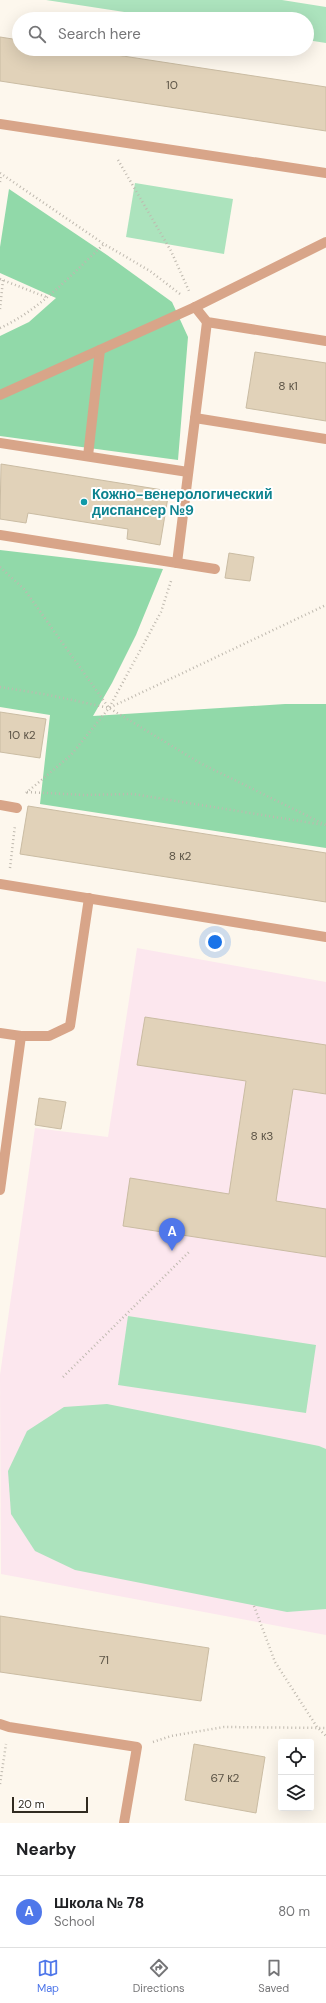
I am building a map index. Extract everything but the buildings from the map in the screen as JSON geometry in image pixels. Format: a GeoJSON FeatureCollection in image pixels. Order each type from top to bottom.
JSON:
{"type":"FeatureCollection","features":[{"type":"Feature","properties":{"kind":"lane"},"geometry":{"type":"LineString","coordinates":[[0,124],[326,173]]}},
{"type":"Feature","properties":{"kind":"lane"},"geometry":{"type":"LineString","coordinates":[[0,395],[196,307],[326,242]]}},
{"type":"Feature","properties":{"kind":"lane"},"geometry":{"type":"LineString","coordinates":[[177,563],[207,322],[196,307]]}},
{"type":"Feature","properties":{"kind":"lane"},"geometry":{"type":"LineString","coordinates":[[207,322],[326,341]]}},
{"type":"Feature","properties":{"kind":"lane"},"geometry":{"type":"LineString","coordinates":[[88,456],[100,350]]}},
{"type":"Feature","properties":{"kind":"lane"},"geometry":{"type":"LineString","coordinates":[[195,418],[326,439]]}},
{"type":"Feature","properties":{"kind":"lane"},"geometry":{"type":"LineString","coordinates":[[0,443],[188,472]]}},
{"type":"Feature","properties":{"kind":"lane"},"geometry":{"type":"LineString","coordinates":[[0,535],[215,569]]}},
{"type":"Feature","properties":{"kind":"lane"},"geometry":{"type":"LineString","coordinates":[[0,805],[17,808]]}},
{"type":"Feature","properties":{"kind":"lane"},"geometry":{"type":"LineString","coordinates":[[4,885],[326,937]]}},
{"type":"Feature","properties":{"kind":"lane"},"geometry":{"type":"LineString","coordinates":[[0,1033],[21,1036],[49,1036],[70,1026],[89,898]]}},
{"type":"Feature","properties":{"kind":"lane"},"geometry":{"type":"LineString","coordinates":[[0,1190],[21,1036]]}},
{"type":"Feature","properties":{"kind":"lane"},"geometry":{"type":"LineString","coordinates":[[4,1726],[137,1747],[124,1823]]}},
{"type":"Feature","properties":{"kind":"path"},"geometry":{"type":"LineString","coordinates":[[107,141],[171,251],[196,307]]}},
{"type":"Feature","properties":{"kind":"path"},"geometry":{"type":"LineString","coordinates":[[0,182],[1,173],[104,244],[150,271],[196,307]]}},
{"type":"Feature","properties":{"kind":"path"},"geometry":{"type":"LineString","coordinates":[[0,328],[17,321],[46,298],[104,244]]}},
{"type":"Feature","properties":{"kind":"path"},"geometry":{"type":"LineString","coordinates":[[0,309],[1,279],[46,298]]}},
{"type":"Feature","properties":{"kind":"path"},"geometry":{"type":"LineString","coordinates":[[4,885],[17,808],[27,792],[71,755],[109,708],[161,612],[177,563]]}},
{"type":"Feature","properties":{"kind":"path"},"geometry":{"type":"LineString","coordinates":[[0,567],[24,590],[109,708]]}},
{"type":"Feature","properties":{"kind":"path"},"geometry":{"type":"LineString","coordinates":[[109,708],[326,605]]}},
{"type":"Feature","properties":{"kind":"path"},"geometry":{"type":"LineString","coordinates":[[0,688],[49,695],[109,708],[200,763],[326,825],[133,794],[84,795],[27,792]]}},
{"type":"Feature","properties":{"kind":"path"},"geometry":{"type":"LineString","coordinates":[[63,1376],[189,1252]]}},
{"type":"Feature","properties":{"kind":"path"},"geometry":{"type":"LineString","coordinates":[[254,1606],[275,1662],[317,1727],[326,1736]]}},
{"type":"Feature","properties":{"kind":"path"},"geometry":{"type":"LineString","coordinates":[[0,1784],[4,1726]]}},
{"type":"Feature","properties":{"kind":"path"},"geometry":{"type":"LineString","coordinates":[[137,1747],[171,1736],[224,1727],[326,1728]]}},
{"type":"Feature","properties":{"kind":"shaded area"},"geometry":{"type":"Polygon","coordinates":[[[137,948],[326,982],[326,1635],[1,1574],[0,1375],[35,1128],[108,1137],[137,948]]]}},
{"type":"Feature","properties":{"kind":"green space"},"geometry":{"type":"Polygon","coordinates":[[[46,0],[282,0],[326,7],[326,43],[314,41],[314,12],[124,12],[46,0]]]}},
{"type":"Feature","properties":{"kind":"green space"},"geometry":{"type":"Polygon","coordinates":[[[135,183],[233,199],[224,254],[126,237],[135,183]]]}},
{"type":"Feature","properties":{"kind":"green space"},"geometry":{"type":"Polygon","coordinates":[[[9,189],[107,255],[172,302],[188,337],[178,460],[0,436],[0,336],[29,322],[56,298],[0,273],[0,247],[9,189]]]}},
{"type":"Feature","properties":{"kind":"green space"},"geometry":{"type":"Polygon","coordinates":[[[0,550],[163,569],[136,635],[112,683],[93,716],[285,704],[326,704],[326,848],[40,804],[50,715],[0,707],[0,550]]]}},
{"type":"Feature","properties":{"kind":"green space"},"geometry":{"type":"Polygon","coordinates":[[[128,1316],[316,1345],[306,1413],[118,1385],[128,1316]]]}},
{"type":"Feature","properties":{"kind":"green space"},"geometry":{"type":"Polygon","coordinates":[[[107,1404],[319,1446],[326,1449],[326,1609],[287,1612],[75,1570],[35,1551],[11,1514],[8,1471],[27,1431],[64,1407],[107,1404]]]}},
{"type":"Feature","properties":{"kind":"place","name":"Кожно-венерологический диспансер №9"},"geometry":{"type":"Point","coordinates":[84,502]}},
{"type":"Feature","properties":{"kind":"place","name":"Школа № 78"},"geometry":{"type":"Point","coordinates":[172,1251]}}]}
